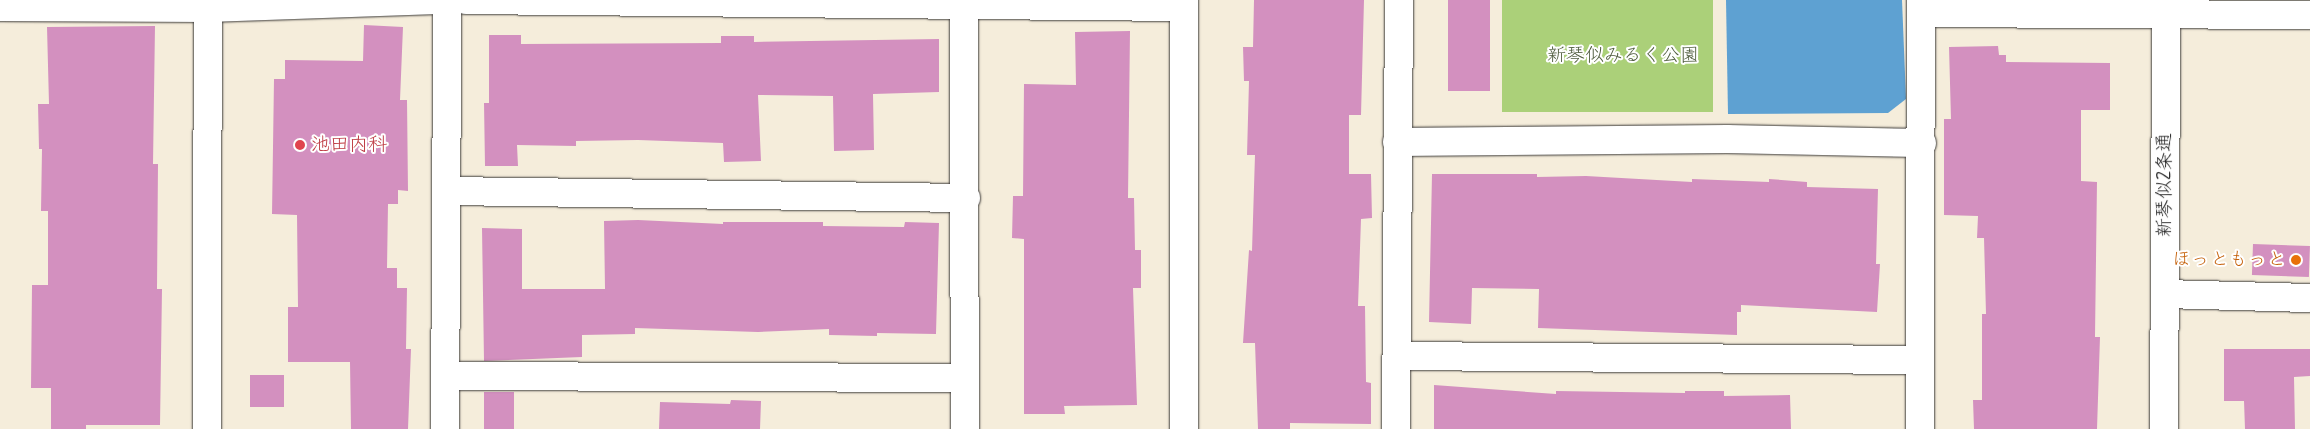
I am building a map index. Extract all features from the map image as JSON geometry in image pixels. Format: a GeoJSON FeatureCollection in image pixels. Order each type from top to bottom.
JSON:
{"type":"FeatureCollection","features":[{"type":"Feature","properties":{"kind":"street"},"geometry":{"type":"LineString","coordinates":[[0,8],[437,0]]}},
{"type":"Feature","properties":{"kind":"street"},"geometry":{"type":"LineString","coordinates":[[445,429],[447,0]]}},
{"type":"Feature","properties":{"kind":"street"},"geometry":{"type":"LineString","coordinates":[[466,0],[738,2],[964,7],[1184,4],[1184,429]]}},
{"type":"Feature","properties":{"kind":"street"},"geometry":{"type":"LineString","coordinates":[[1396,429],[1397,142],[1400,0]]}},
{"type":"Feature","properties":{"kind":"street"},"geometry":{"type":"LineString","coordinates":[[207,429],[208,4]]}},
{"type":"Feature","properties":{"kind":"street"},"geometry":{"type":"LineString","coordinates":[[1920,429],[1921,6],[2166,8],[2310,15]]}},
{"type":"Feature","properties":{"kind":"street"},"geometry":{"type":"LineString","coordinates":[[964,7],[966,198],[965,429]]}},
{"type":"Feature","properties":{"kind":"street","name":"新琴似2条通"},"geometry":{"type":"LineString","coordinates":[[2164,429],[2166,8]]}},
{"type":"Feature","properties":{"kind":"street"},"geometry":{"type":"LineString","coordinates":[[1397,142],[1727,139],[1922,143]]}},
{"type":"Feature","properties":{"kind":"street"},"geometry":{"type":"LineString","coordinates":[[446,191],[966,198]]}},
{"type":"Feature","properties":{"kind":"street"},"geometry":{"type":"LineString","coordinates":[[2165,294],[2310,298]]}},
{"type":"Feature","properties":{"kind":"street"},"geometry":{"type":"LineString","coordinates":[[1397,356],[1920,360]]}},
{"type":"Feature","properties":{"kind":"street"},"geometry":{"type":"LineString","coordinates":[[446,376],[965,378]]}},
{"type":"Feature","properties":{"kind":"green space","name":"新琴似みるく公園"},"geometry":{"type":"Polygon","coordinates":[[[1502,0],[1713,0],[1713,112],[1502,112],[1502,0]]]}},
{"type":"Feature","properties":{"kind":"water"},"geometry":{"type":"Polygon","coordinates":[[[1726,0],[1902,0],[1906,99],[1888,113],[1728,114],[1726,0]]]}},
{"type":"Feature","properties":{"kind":"building"},"geometry":{"type":"Polygon","coordinates":[[[1254,0],[1364,0],[1361,115],[1349,115],[1349,174],[1371,174],[1372,218],[1361,219],[1358,306],[1365,306],[1366,382],[1371,383],[1371,424],[1290,423],[1290,429],[1258,429],[1255,343],[1243,343],[1249,250],[1252,251],[1255,155],[1247,155],[1249,81],[1244,81],[1243,47],[1253,47],[1254,0]]]}},
{"type":"Feature","properties":{"kind":"building"},"geometry":{"type":"Polygon","coordinates":[[[1448,0],[1490,0],[1490,91],[1448,91],[1448,0]]]}},
{"type":"Feature","properties":{"kind":"building"},"geometry":{"type":"Polygon","coordinates":[[[364,25],[403,27],[400,100],[407,100],[408,191],[398,190],[398,204],[388,204],[387,268],[397,268],[397,288],[407,288],[406,349],[411,349],[408,429],[351,429],[350,362],[288,362],[288,307],[298,307],[297,215],[272,214],[274,79],[285,79],[285,60],[363,61],[364,25]]]}},
{"type":"Feature","properties":{"kind":"building"},"geometry":{"type":"Polygon","coordinates":[[[155,26],[153,164],[158,164],[157,289],[162,289],[160,425],[86,425],[86,429],[51,429],[51,388],[31,388],[32,285],[48,285],[48,211],[41,211],[42,149],[39,149],[38,104],[49,104],[47,27],[155,26]]]}},
{"type":"Feature","properties":{"kind":"building"},"geometry":{"type":"Polygon","coordinates":[[[1130,31],[1128,198],[1134,198],[1135,250],[1141,250],[1141,288],[1133,288],[1137,405],[1064,406],[1065,414],[1024,414],[1024,239],[1012,238],[1013,196],[1023,196],[1024,84],[1076,85],[1075,32],[1130,31]]]}},
{"type":"Feature","properties":{"kind":"building"},"geometry":{"type":"Polygon","coordinates":[[[489,35],[521,35],[521,44],[721,43],[721,36],[754,36],[754,42],[939,39],[939,92],[873,94],[874,150],[834,151],[833,96],[758,95],[761,161],[724,162],[723,143],[638,140],[576,141],[576,146],[517,145],[518,166],[485,166],[484,103],[489,103],[489,35]]]}},
{"type":"Feature","properties":{"kind":"building"},"geometry":{"type":"Polygon","coordinates":[[[1998,46],[1999,55],[2006,55],[2006,62],[2110,63],[2110,110],[2081,110],[2081,181],[2097,182],[2095,337],[2100,337],[2097,429],[1974,429],[1973,400],[1982,400],[1982,314],[1986,314],[1984,238],[1977,238],[1978,216],[1944,215],[1944,119],[1951,119],[1949,47],[1998,46]]]}},
{"type":"Feature","properties":{"kind":"building"},"geometry":{"type":"Polygon","coordinates":[[[1432,174],[1537,174],[1537,177],[1586,176],[1692,182],[1692,179],[1769,182],[1769,179],[1807,182],[1807,187],[1878,189],[1876,264],[1880,264],[1877,312],[1741,305],[1741,312],[1737,312],[1737,335],[1538,328],[1539,289],[1472,288],[1471,324],[1429,322],[1432,174]]]}},
{"type":"Feature","properties":{"kind":"building"},"geometry":{"type":"Polygon","coordinates":[[[638,220],[723,224],[723,222],[823,222],[823,226],[904,227],[905,222],[939,223],[936,334],[877,333],[877,336],[829,335],[829,329],[758,332],[635,328],[635,334],[582,335],[582,357],[484,361],[482,228],[522,229],[522,289],[605,289],[604,221],[638,220]]]}},
{"type":"Feature","properties":{"kind":"building"},"geometry":{"type":"Polygon","coordinates":[[[2253,244],[2310,246],[2309,277],[2252,275],[2253,244]]]}},
{"type":"Feature","properties":{"kind":"building"},"geometry":{"type":"Polygon","coordinates":[[[2224,349],[2310,349],[2310,376],[2294,377],[2295,429],[2245,429],[2244,401],[2224,401],[2224,349]]]}},
{"type":"Feature","properties":{"kind":"building"},"geometry":{"type":"Polygon","coordinates":[[[250,375],[284,375],[284,407],[250,407],[250,375]]]}},
{"type":"Feature","properties":{"kind":"building"},"geometry":{"type":"Polygon","coordinates":[[[1434,385],[1556,394],[1556,391],[1685,393],[1685,391],[1724,391],[1724,396],[1790,395],[1791,429],[1434,429],[1434,385]]]}},
{"type":"Feature","properties":{"kind":"building"},"geometry":{"type":"Polygon","coordinates":[[[484,392],[514,392],[514,429],[484,429],[484,392]]]}},
{"type":"Feature","properties":{"kind":"building"},"geometry":{"type":"Polygon","coordinates":[[[731,400],[761,401],[760,429],[659,429],[660,402],[730,404],[731,400]]]}},
{"type":"Feature","properties":{"kind":"place","name":"池田内科"},"geometry":{"type":"Point","coordinates":[300,145]}},
{"type":"Feature","properties":{"kind":"place","name":"ほっともっと"},"geometry":{"type":"Point","coordinates":[2296,260]}}]}
